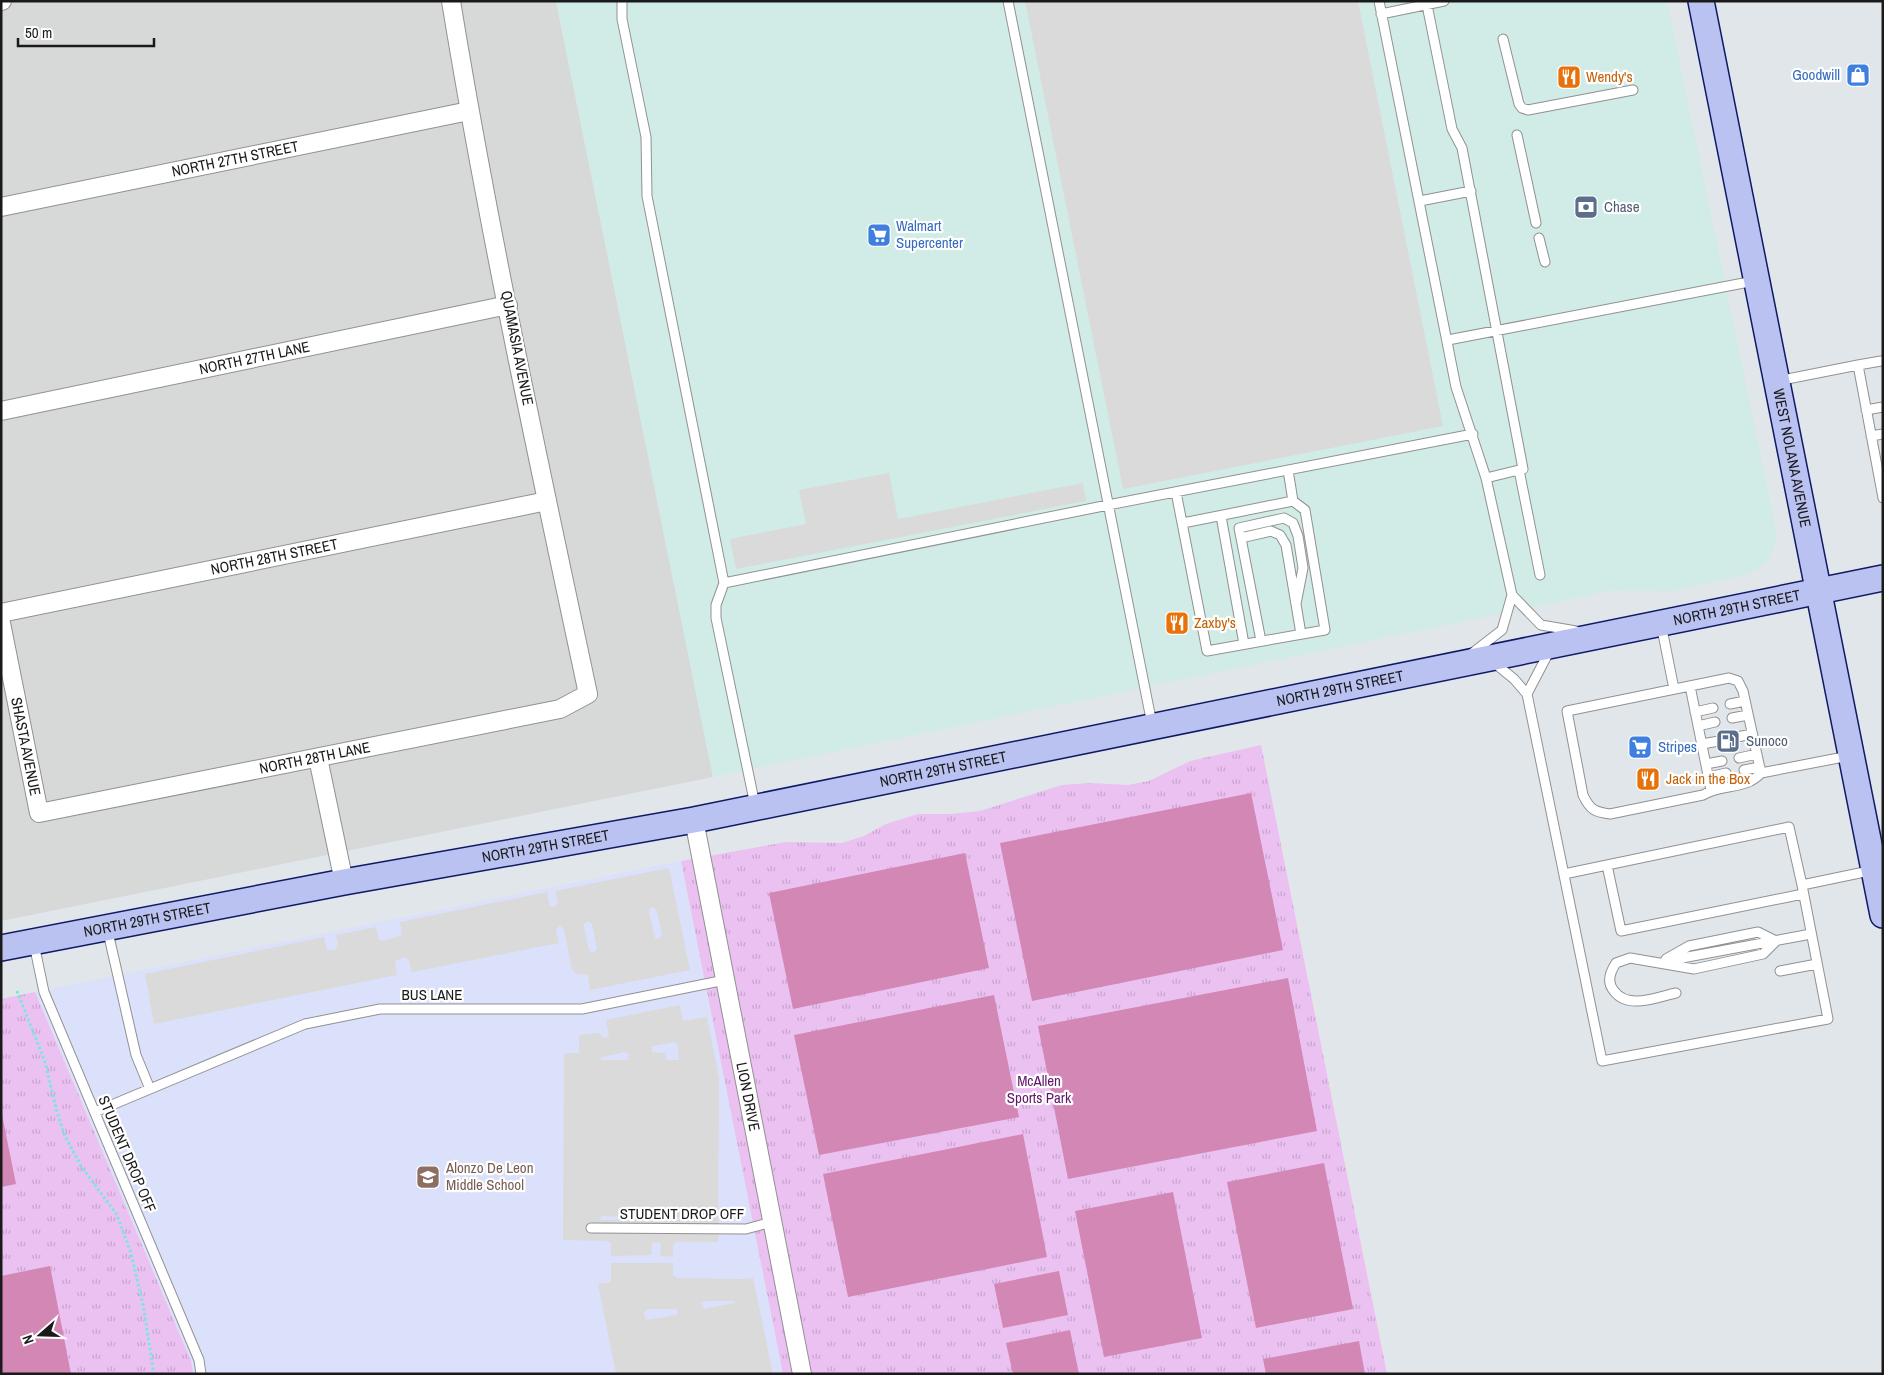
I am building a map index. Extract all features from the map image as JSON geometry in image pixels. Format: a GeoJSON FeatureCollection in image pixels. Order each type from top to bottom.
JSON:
{"type":"FeatureCollection","features":[{"type":"Feature","properties":{"kind":"street","name":"QUAMASIA AVENUE"},"geometry":{"type":"LineString","coordinates":[[451,1],[469,111],[547,501],[588,694]]}},
{"type":"Feature","properties":{"kind":"street","name":"WEST NOLANA AVENUE"},"geometry":{"type":"LineString","coordinates":[[1701,1],[1882,910]]}},
{"type":"Feature","properties":{"kind":"street","name":"NORTH 27TH STREET"},"geometry":{"type":"LineString","coordinates":[[1,207],[469,111]]}},
{"type":"Feature","properties":{"kind":"street","name":"NORTH 27TH LANE"},"geometry":{"type":"LineString","coordinates":[[1,411],[508,305]]}},
{"type":"Feature","properties":{"kind":"street","name":"NORTH 28TH STREET"},"geometry":{"type":"LineString","coordinates":[[1,613],[547,501]]}},
{"type":"Feature","properties":{"kind":"street","name":"NORTH 29TH STREET"},"geometry":{"type":"LineString","coordinates":[[1,948],[344,882],[756,808],[1883,578]]}},
{"type":"Feature","properties":{"kind":"street","name":"SHASTA AVENUE"},"geometry":{"type":"LineString","coordinates":[[1,623],[39,813]]}},
{"type":"Feature","properties":{"kind":"street","name":"NORTH 28TH LANE"},"geometry":{"type":"LineString","coordinates":[[39,813],[560,709],[588,694]]}},
{"type":"Feature","properties":{"kind":"street"},"geometry":{"type":"LineString","coordinates":[[318,758],[344,882]]}},
{"type":"Feature","properties":{"kind":"street","name":"LION DRIVE"},"geometry":{"type":"LineString","coordinates":[[694,820],[802,1374]]}},
{"type":"Feature","properties":{"kind":"lane"},"geometry":{"type":"LineString","coordinates":[[622,1],[622,19],[646,137],[647,196],[724,583],[716,605],[716,618],[756,808]]}},
{"type":"Feature","properties":{"kind":"lane"},"geometry":{"type":"LineString","coordinates":[[1008,1],[1153,727]]}},
{"type":"Feature","properties":{"kind":"lane"},"geometry":{"type":"LineString","coordinates":[[1379,1],[1456,387],[1486,478],[1512,595],[1502,630],[1454,666]]}},
{"type":"Feature","properties":{"kind":"lane"},"geometry":{"type":"LineString","coordinates":[[1381,14],[1444,1]]}},
{"type":"Feature","properties":{"kind":"lane"},"geometry":{"type":"LineString","coordinates":[[1427,4],[1452,129],[1462,148],[1471,191],[1523,469],[1486,478]]}},
{"type":"Feature","properties":{"kind":"lane"},"geometry":{"type":"LineString","coordinates":[[1503,40],[1519,104],[1522,108],[1528,110],[1633,90]]}},
{"type":"Feature","properties":{"kind":"lane"},"geometry":{"type":"LineString","coordinates":[[1517,135],[1536,223]]}},
{"type":"Feature","properties":{"kind":"lane"},"geometry":{"type":"LineString","coordinates":[[1420,201],[1471,191]]}},
{"type":"Feature","properties":{"kind":"lane"},"geometry":{"type":"LineString","coordinates":[[1539,238],[1545,262]]}},
{"type":"Feature","properties":{"kind":"lane"},"geometry":{"type":"LineString","coordinates":[[1448,340],[1757,281]]}},
{"type":"Feature","properties":{"kind":"lane"},"geometry":{"type":"LineString","coordinates":[[1777,381],[1880,361]]}},
{"type":"Feature","properties":{"kind":"lane"},"geometry":{"type":"LineString","coordinates":[[1858,365],[1883,498]]}},
{"type":"Feature","properties":{"kind":"lane"},"geometry":{"type":"LineString","coordinates":[[1866,410],[1883,407]]}},
{"type":"Feature","properties":{"kind":"lane"},"geometry":{"type":"LineString","coordinates":[[724,583],[1108,505],[1473,434]]}},
{"type":"Feature","properties":{"kind":"lane"},"geometry":{"type":"LineString","coordinates":[[1871,436],[1883,434]]}},
{"type":"Feature","properties":{"kind":"lane"},"geometry":{"type":"LineString","coordinates":[[1176,492],[1207,651],[1325,630],[1305,510],[1294,501],[1288,470]]}},
{"type":"Feature","properties":{"kind":"lane"},"geometry":{"type":"LineString","coordinates":[[1519,470],[1540,575]]}},
{"type":"Feature","properties":{"kind":"lane"},"geometry":{"type":"LineString","coordinates":[[1183,523],[1294,501]]}},
{"type":"Feature","properties":{"kind":"lane"},"geometry":{"type":"LineString","coordinates":[[1220,516],[1244,644]]}},
{"type":"Feature","properties":{"kind":"lane"},"geometry":{"type":"LineString","coordinates":[[1261,641],[1239,528],[1284,518],[1293,523],[1298,536],[1303,568],[1296,604]]}},
{"type":"Feature","properties":{"kind":"lane"},"geometry":{"type":"LineString","coordinates":[[1241,538],[1271,531],[1280,535],[1286,545],[1301,634]]}},
{"type":"Feature","properties":{"kind":"lane"},"geometry":{"type":"LineString","coordinates":[[1512,595],[1541,625],[1601,636]]}},
{"type":"Feature","properties":{"kind":"lane"},"geometry":{"type":"LineString","coordinates":[[1660,624],[1674,689]]}},
{"type":"Feature","properties":{"kind":"lane"},"geometry":{"type":"LineString","coordinates":[[1528,694],[1536,674],[1552,646]]}},
{"type":"Feature","properties":{"kind":"lane"},"geometry":{"type":"LineString","coordinates":[[1488,659],[1514,679],[1528,694],[1564,874],[1602,1061],[1828,1019],[1789,827],[1564,874]]}},
{"type":"Feature","properties":{"kind":"lane"},"geometry":{"type":"LineString","coordinates":[[1729,678],[1738,681],[1743,691],[1760,770],[1756,779],[1749,783],[1711,790],[1703,795],[1610,814],[1597,812],[1587,804],[1583,795],[1567,711],[1674,689],[1729,678]]}},
{"type":"Feature","properties":{"kind":"lane"},"geometry":{"type":"LineString","coordinates":[[1690,686],[1711,790]]}},
{"type":"Feature","properties":{"kind":"lane"},"geometry":{"type":"LineString","coordinates":[[1730,704],[1745,701]]}},
{"type":"Feature","properties":{"kind":"lane"},"geometry":{"type":"LineString","coordinates":[[1695,712],[1713,708]]}},
{"type":"Feature","properties":{"kind":"lane"},"geometry":{"type":"LineString","coordinates":[[1732,718],[1748,715]]}},
{"type":"Feature","properties":{"kind":"lane"},"geometry":{"type":"LineString","coordinates":[[1698,726],[1715,722]]}},
{"type":"Feature","properties":{"kind":"lane"},"geometry":{"type":"LineString","coordinates":[[1737,737],[1752,734]]}},
{"type":"Feature","properties":{"kind":"lane"},"geometry":{"type":"LineString","coordinates":[[1702,744],[1719,740]]}},
{"type":"Feature","properties":{"kind":"lane"},"geometry":{"type":"LineString","coordinates":[[1739,758],[1757,754]]}},
{"type":"Feature","properties":{"kind":"lane"},"geometry":{"type":"LineString","coordinates":[[1744,770],[1760,770],[1851,756]]}},
{"type":"Feature","properties":{"kind":"lane"},"geometry":{"type":"LineString","coordinates":[[1706,764],[1722,761]]}},
{"type":"Feature","properties":{"kind":"lane"},"geometry":{"type":"LineString","coordinates":[[1709,777],[1726,773]]}},
{"type":"Feature","properties":{"kind":"lane"},"geometry":{"type":"LineString","coordinates":[[1607,866],[1621,931],[1802,890],[1874,870]]}},
{"type":"Feature","properties":{"kind":"lane"},"geometry":{"type":"LineString","coordinates":[[106,928],[136,1055],[150,1089]]}},
{"type":"Feature","properties":{"kind":"lane"},"geometry":{"type":"LineString","coordinates":[[1676,993],[1632,1002],[1618,997],[1611,988],[1609,975],[1616,963],[1630,958],[1659,962],[1811,934]]}},
{"type":"Feature","properties":{"kind":"lane","name":"STUDENT DROP OFF"},"geometry":{"type":"LineString","coordinates":[[34,942],[44,992],[199,1360],[201,1374]]}},
{"type":"Feature","properties":{"kind":"lane"},"geometry":{"type":"LineString","coordinates":[[1780,971],[1817,964]]}},
{"type":"Feature","properties":{"kind":"lane","name":"BUS LANE"},"geometry":{"type":"LineString","coordinates":[[95,1112],[305,1024],[380,1009],[582,1009],[725,980]]}},
{"type":"Feature","properties":{"kind":"lane","name":"STUDENT DROP OFF"},"geometry":{"type":"LineString","coordinates":[[591,1228],[746,1229],[772,1222]]}},
{"type":"Feature","properties":{"kind":"path"},"geometry":{"type":"LineString","coordinates":[[17,991],[45,1062],[65,1136],[81,1166],[117,1215],[131,1253],[143,1304],[154,1374]]}},
{"type":"Feature","properties":{"kind":"shaded area"},"geometry":{"type":"Polygon","coordinates":[[[1,1],[556,1],[713,777],[1,921],[1,1]]]}},
{"type":"Feature","properties":{"kind":"shaded area"},"geometry":{"type":"Polygon","coordinates":[[[556,1],[1667,1],[1777,535],[1774,548],[1765,563],[1749,574],[1671,591],[1614,590],[713,777],[556,1]]]}},
{"type":"Feature","properties":{"kind":"shaded area"},"geometry":{"type":"Polygon","coordinates":[[[1025,1],[1358,1],[1443,426],[1123,489],[1025,1]]]}},
{"type":"Feature","properties":{"kind":"shaded area"},"geometry":{"type":"Polygon","coordinates":[[[889,473],[898,519],[1083,483],[1086,501],[736,569],[730,539],[806,524],[799,490],[889,473]]]}},
{"type":"Feature","properties":{"kind":"shaded area"},"geometry":{"type":"Polygon","coordinates":[[[1251,793],[1283,950],[1032,1001],[1000,843],[1251,793]]]}},
{"type":"Feature","properties":{"kind":"shaded area"},"geometry":{"type":"Polygon","coordinates":[[[965,853],[989,968],[793,1009],[769,893],[965,853]]]}},
{"type":"Feature","properties":{"kind":"shaded area","name":"Alonzo De Leon Middle School"},"geometry":{"type":"Polygon","coordinates":[[[681,861],[783,1374],[193,1374],[191,1361],[35,992],[681,861]]]}},
{"type":"Feature","properties":{"kind":"shaded area"},"geometry":{"type":"Polygon","coordinates":[[[669,868],[690,970],[590,990],[588,975],[577,974],[572,970],[564,929],[560,926],[556,931],[559,943],[412,972],[409,959],[405,957],[395,961],[397,975],[154,1024],[145,974],[324,937],[327,950],[335,950],[338,945],[336,935],[376,927],[379,940],[383,941],[402,935],[400,922],[547,892],[550,906],[555,907],[558,903],[555,891],[669,868]],[[651,907],[649,912],[655,938],[659,939],[662,935],[657,911],[651,907]],[[587,921],[584,926],[589,950],[593,953],[597,949],[592,924],[587,921]]]}},
{"type":"Feature","properties":{"kind":"shaded area"},"geometry":{"type":"Polygon","coordinates":[[[1288,978],[1317,1131],[1068,1179],[1038,1026],[1288,978]]]}},
{"type":"Feature","properties":{"kind":"shaded area"},"geometry":{"type":"Polygon","coordinates":[[[994,995],[1019,1117],[819,1155],[794,1035],[994,995]]]}},
{"type":"Feature","properties":{"kind":"shaded area"},"geometry":{"type":"Polygon","coordinates":[[[680,1005],[683,1021],[707,1017],[719,1078],[718,1242],[676,1242],[673,1246],[673,1257],[660,1256],[661,1244],[658,1242],[652,1243],[651,1255],[611,1256],[611,1244],[608,1241],[563,1240],[564,1053],[579,1053],[579,1035],[599,1033],[603,1038],[609,1037],[606,1020],[680,1005]],[[675,1042],[652,1047],[652,1052],[666,1053],[666,1060],[679,1060],[677,1044],[675,1042]],[[625,1052],[602,1057],[601,1060],[627,1060],[629,1054],[625,1052]],[[602,1216],[601,1220],[629,1220],[627,1217],[602,1216]],[[653,1217],[651,1219],[654,1221],[678,1221],[680,1219],[679,1217],[653,1217]]]}},
{"type":"Feature","properties":{"kind":"shaded area"},"geometry":{"type":"Polygon","coordinates":[[[1,1110],[16,1184],[1,1187],[1,1110]]]}},
{"type":"Feature","properties":{"kind":"shaded area"},"geometry":{"type":"Polygon","coordinates":[[[1023,1134],[1047,1257],[848,1297],[823,1174],[1023,1134]]]}},
{"type":"Feature","properties":{"kind":"shaded area"},"geometry":{"type":"Polygon","coordinates":[[[1324,1163],[1353,1309],[1256,1328],[1227,1182],[1324,1163]]]}},
{"type":"Feature","properties":{"kind":"shaded area"},"geometry":{"type":"Polygon","coordinates":[[[1173,1192],[1202,1338],[1104,1357],[1075,1211],[1173,1192]]]}},
{"type":"Feature","properties":{"kind":"shaded area"},"geometry":{"type":"Polygon","coordinates":[[[611,1263],[673,1263],[673,1275],[677,1278],[753,1278],[773,1374],[616,1374],[598,1284],[611,1282],[611,1263]],[[707,1301],[701,1303],[704,1309],[735,1303],[733,1301],[707,1301]],[[648,1309],[644,1313],[647,1320],[676,1315],[678,1312],[676,1309],[648,1309]]]}},
{"type":"Feature","properties":{"kind":"shaded area"},"geometry":{"type":"Polygon","coordinates":[[[50,1266],[71,1374],[1,1374],[1,1276],[50,1266]]]}},
{"type":"Feature","properties":{"kind":"shaded area"},"geometry":{"type":"Polygon","coordinates":[[[1059,1271],[1068,1315],[1003,1328],[994,1284],[1059,1271]]]}},
{"type":"Feature","properties":{"kind":"shaded area"},"geometry":{"type":"Polygon","coordinates":[[[1070,1330],[1079,1374],[1013,1374],[1006,1343],[1070,1330]]]}},
{"type":"Feature","properties":{"kind":"shaded area"},"geometry":{"type":"Polygon","coordinates":[[[1359,1341],[1365,1374],[1266,1374],[1263,1359],[1359,1341]]]}},
{"type":"Feature","properties":{"kind":"green space","name":"McAllen Sports Park"},"geometry":{"type":"Polygon","coordinates":[[[1261,745],[1387,1374],[783,1374],[681,861],[786,842],[842,843],[864,836],[886,824],[918,814],[951,814],[980,811],[1062,785],[1092,783],[1128,785],[1149,781],[1190,761],[1261,745]]]}},
{"type":"Feature","properties":{"kind":"green space"},"geometry":{"type":"Polygon","coordinates":[[[35,992],[191,1361],[193,1374],[1,1374],[1,999],[35,992]]]}},
{"type":"Feature","properties":{"kind":"place","name":"Goodwill"},"geometry":{"type":"Point","coordinates":[1858,75]}},
{"type":"Feature","properties":{"kind":"place","name":"Wendy's"},"geometry":{"type":"Point","coordinates":[1569,77]}},
{"type":"Feature","properties":{"kind":"place","name":"Chase"},"geometry":{"type":"Point","coordinates":[1586,207]}},
{"type":"Feature","properties":{"kind":"place","name":"Walmart Supercenter"},"geometry":{"type":"Point","coordinates":[879,235]}},
{"type":"Feature","properties":{"kind":"place","name":"Zaxby's"},"geometry":{"type":"Point","coordinates":[1177,623]}},
{"type":"Feature","properties":{"kind":"place","name":"Sunoco"},"geometry":{"type":"Point","coordinates":[1728,741]}},
{"type":"Feature","properties":{"kind":"place","name":"Stripes"},"geometry":{"type":"Point","coordinates":[1640,747]}},
{"type":"Feature","properties":{"kind":"place","name":"Jack in the Box"},"geometry":{"type":"Point","coordinates":[1648,779]}},
{"type":"Feature","properties":{"kind":"place","name":"Alonzo De Leon Middle School"},"geometry":{"type":"Point","coordinates":[428,1177]}}]}
